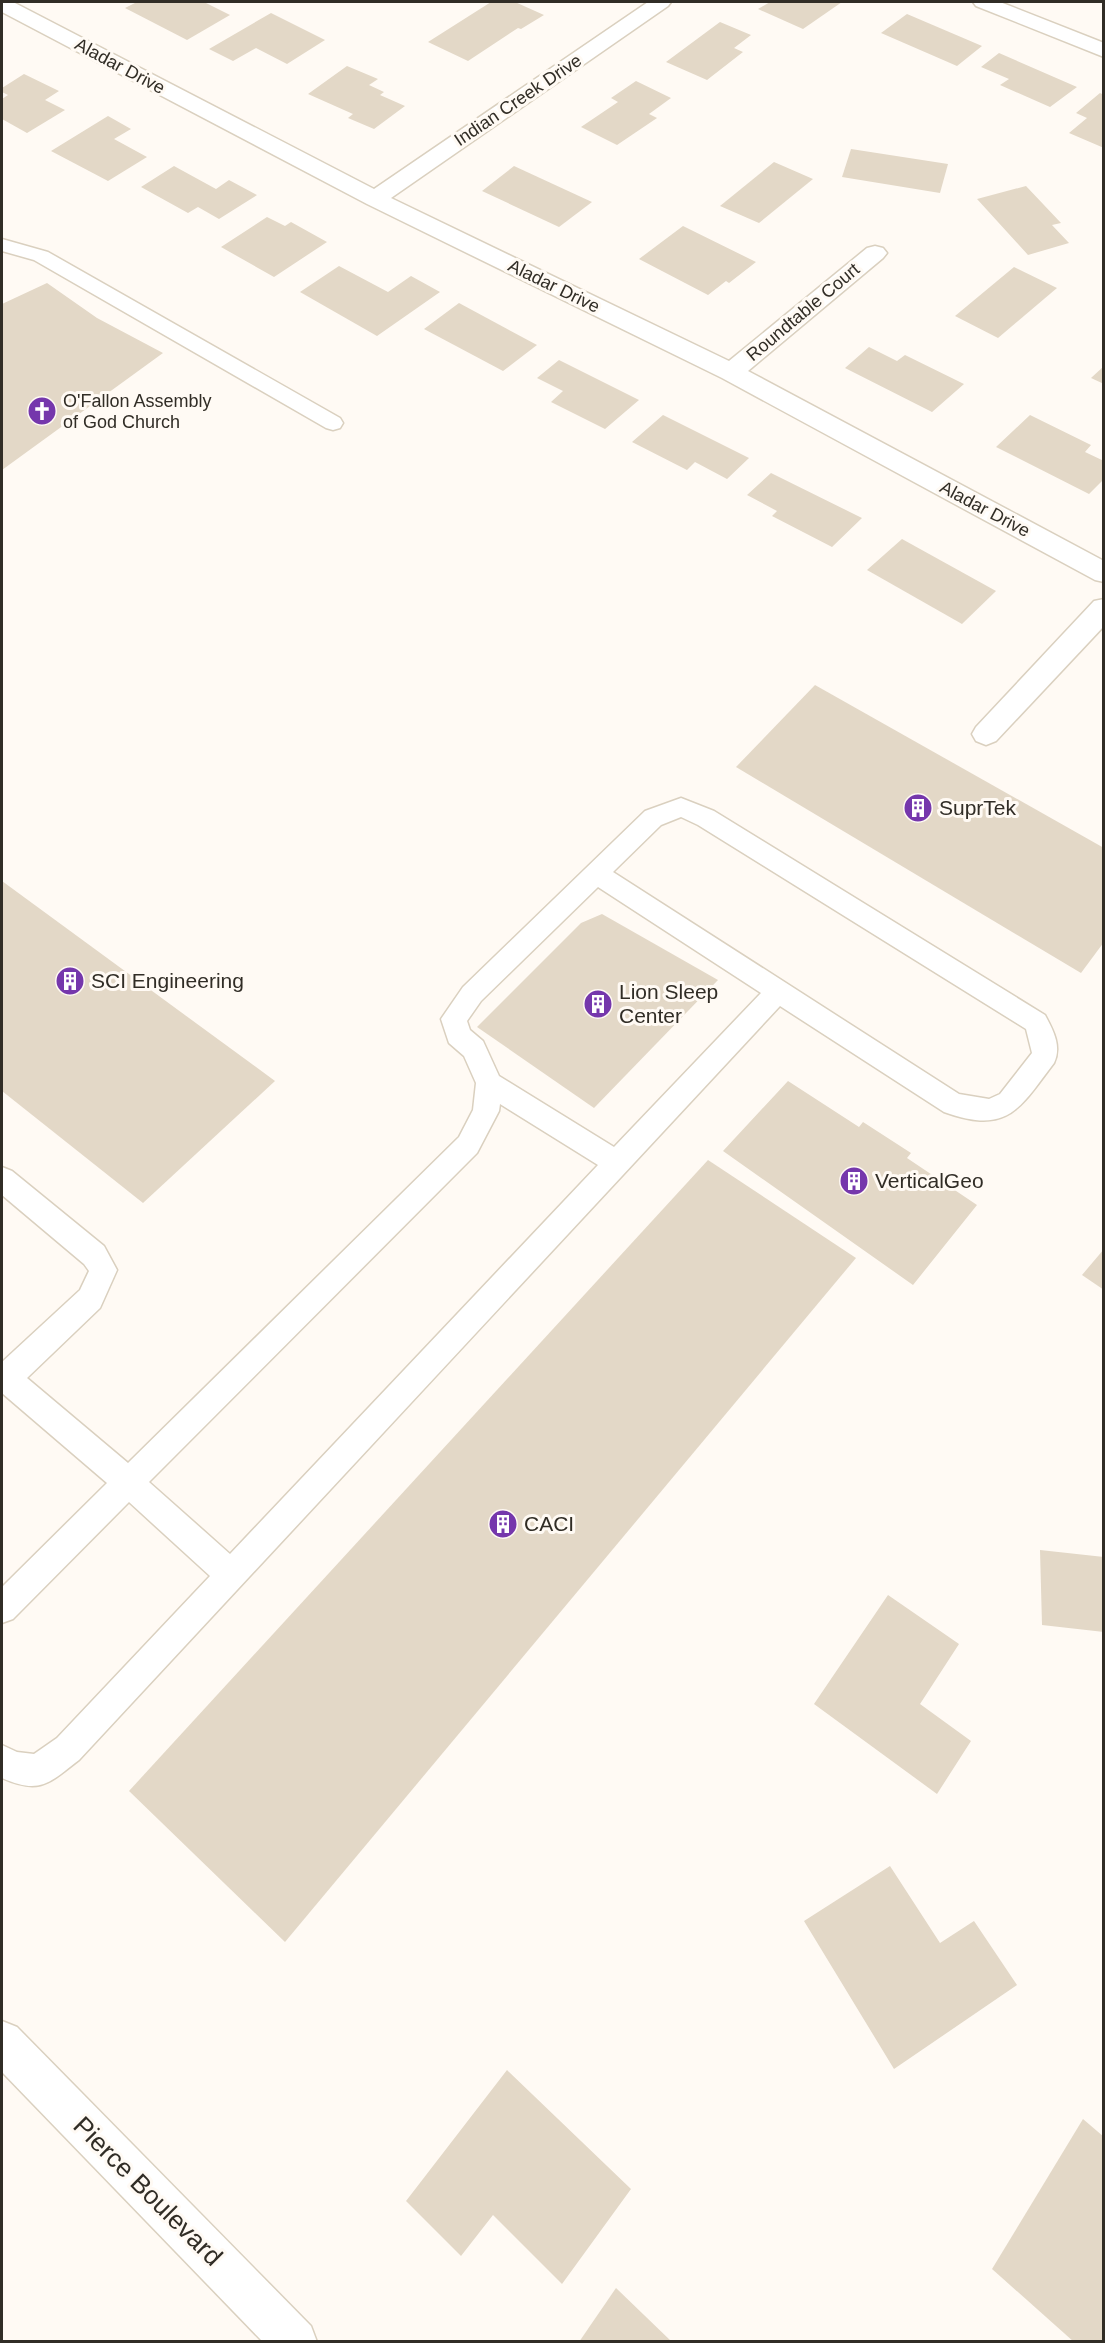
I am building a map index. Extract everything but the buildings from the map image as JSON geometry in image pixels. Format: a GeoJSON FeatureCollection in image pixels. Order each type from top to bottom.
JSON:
{"type":"FeatureCollection","features":[{"type":"Feature","properties":{"kind":"street"},"geometry":{"type":"LineString","coordinates":[[625,2],[655,6]]}},
{"type":"Feature","properties":{"kind":"street"},"geometry":{"type":"LineString","coordinates":[[983,2],[1104,51]]}},
{"type":"Feature","properties":{"kind":"street","name":"Aladar Drive"},"geometry":{"type":"LineString","coordinates":[[2,4],[375,199],[731,372],[1104,573]]}},
{"type":"Feature","properties":{"kind":"street","name":"Indian Creek Drive"},"geometry":{"type":"LineString","coordinates":[[375,199],[655,6]]}},
{"type":"Feature","properties":{"kind":"street","name":"Roundtable Court"},"geometry":{"type":"LineString","coordinates":[[731,372],[875,253]]}},
{"type":"Feature","properties":{"kind":"street"},"geometry":{"type":"LineString","coordinates":[[986,734],[1104,608]]}},
{"type":"Feature","properties":{"kind":"street","name":"Pierce Boulevard"},"geometry":{"type":"LineString","coordinates":[[2,2042],[295,2342]]}},
{"type":"Feature","properties":{"kind":"lane"},"geometry":{"type":"LineString","coordinates":[[2,245],[41,256],[333,423]]}},
{"type":"Feature","properties":{"kind":"lane"},"geometry":{"type":"LineString","coordinates":[[2,1608],[468,1145],[486,1111],[489,1083],[474,1049],[458,1035],[454,1019],[472,994],[596,873],[653,818],[681,807],[706,818],[1036,1022],[1043,1037],[1045,1054],[1009,1102],[990,1110],[953,1104],[596,873]]}},
{"type":"Feature","properties":{"kind":"lane"},"geometry":{"type":"LineString","coordinates":[[2,1761],[13,1767],[38,1771],[68,1749],[778,991]]}},
{"type":"Feature","properties":{"kind":"lane"},"geometry":{"type":"LineString","coordinates":[[489,1083],[617,1163]]}},
{"type":"Feature","properties":{"kind":"lane"},"geometry":{"type":"LineString","coordinates":[[2,1179],[94,1255],[103,1270],[90,1299],[4,1377],[129,1482],[231,1575]]}},
{"type":"Feature","properties":{"kind":"place","name":"O'Fallon Assembly of God Church"},"geometry":{"type":"Point","coordinates":[42,411]}},
{"type":"Feature","properties":{"kind":"place","name":"SuprTek"},"geometry":{"type":"Point","coordinates":[918,808]}},
{"type":"Feature","properties":{"kind":"place","name":"SCI Engineering"},"geometry":{"type":"Point","coordinates":[70,981]}},
{"type":"Feature","properties":{"kind":"place","name":"Lion Sleep Center"},"geometry":{"type":"Point","coordinates":[598,1004]}},
{"type":"Feature","properties":{"kind":"place","name":"VerticalGeo"},"geometry":{"type":"Point","coordinates":[854,1181]}},
{"type":"Feature","properties":{"kind":"place","name":"CACI"},"geometry":{"type":"Point","coordinates":[503,1524]}}]}
